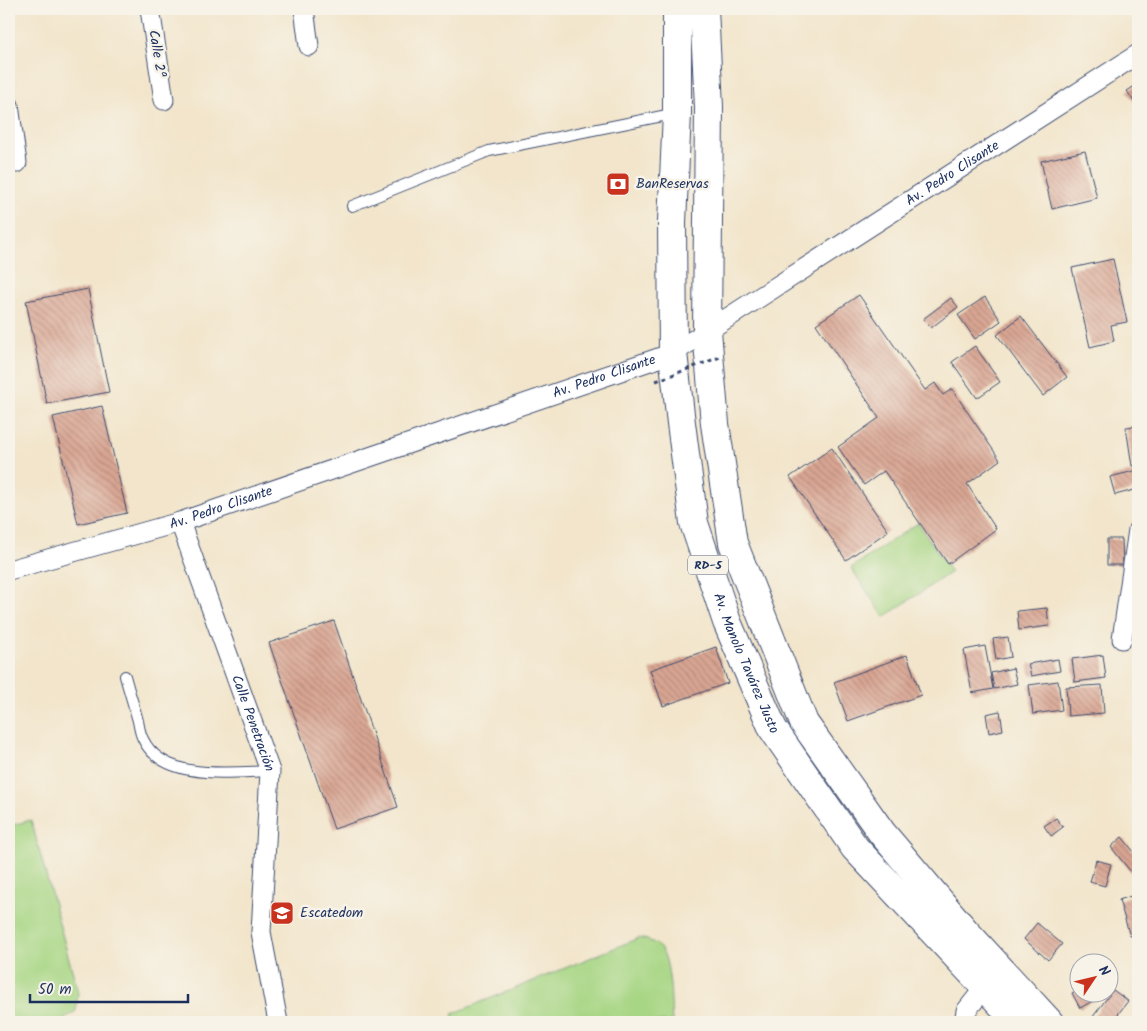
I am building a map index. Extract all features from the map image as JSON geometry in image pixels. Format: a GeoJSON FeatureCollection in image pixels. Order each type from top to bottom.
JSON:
{"type":"FeatureCollection","features":[{"type":"Feature","properties":{"kind":"main road","name":"Av. Manolo Tavárez Justo"},"geometry":{"type":"LineString","coordinates":[[677,9],[672,222],[673,353],[694,523],[727,622],[773,729],[855,848],[1018,1022]]}},
{"type":"Feature","properties":{"kind":"main road","name":"Av. Manolo Tavárez Justo"},"geometry":{"type":"LineString","coordinates":[[704,9],[709,107],[707,332],[715,424],[733,543],[804,723],[882,833],[965,930],[1049,1022]]}},
{"type":"Feature","properties":{"kind":"street","name":"Calle 2ª"},"geometry":{"type":"LineString","coordinates":[[150,9],[164,100]]}},
{"type":"Feature","properties":{"kind":"street"},"geometry":{"type":"LineString","coordinates":[[304,9],[309,46]]}},
{"type":"Feature","properties":{"kind":"street","name":"Av. Pedro Clisante"},"geometry":{"type":"LineString","coordinates":[[9,570],[180,522],[673,353],[1138,54]]}},
{"type":"Feature","properties":{"kind":"street"},"geometry":{"type":"LineString","coordinates":[[9,105],[17,163]]}},
{"type":"Feature","properties":{"kind":"street","name":"Calle Penetración"},"geometry":{"type":"LineString","coordinates":[[180,522],[270,771],[262,932],[278,1022]]}},
{"type":"Feature","properties":{"kind":"street"},"geometry":{"type":"LineString","coordinates":[[1122,638],[1138,530]]}},
{"type":"Feature","properties":{"kind":"street"},"geometry":{"type":"LineString","coordinates":[[964,1022],[966,1011],[985,987]]}},
{"type":"Feature","properties":{"kind":"lane"},"geometry":{"type":"LineString","coordinates":[[352,206],[489,151],[676,113]]}},
{"type":"Feature","properties":{"kind":"lane"},"geometry":{"type":"LineString","coordinates":[[125,676],[143,740],[153,752],[167,762],[180,769],[198,772],[270,771]]}},
{"type":"Feature","properties":{"kind":"path"},"geometry":{"type":"LineString","coordinates":[[656,381],[720,357]]}},
{"type":"Feature","properties":{"kind":"green space"},"geometry":{"type":"Polygon","coordinates":[[[918,523],[951,572],[884,617],[851,568],[918,523]]]}},
{"type":"Feature","properties":{"kind":"green space"},"geometry":{"type":"Polygon","coordinates":[[[31,820],[78,992],[76,1011],[60,1022],[9,1022],[9,826],[31,820]]]}},
{"type":"Feature","properties":{"kind":"green space"},"geometry":{"type":"Polygon","coordinates":[[[639,938],[655,944],[664,954],[670,983],[672,1022],[456,1022],[452,1014],[639,938]]]}},
{"type":"Feature","properties":{"kind":"building"},"geometry":{"type":"Polygon","coordinates":[[[1138,84],[1138,108],[1127,91],[1138,84]]]}},
{"type":"Feature","properties":{"kind":"building"},"geometry":{"type":"Polygon","coordinates":[[[1085,151],[1097,198],[1052,209],[1041,161],[1085,151]]]}},
{"type":"Feature","properties":{"kind":"building"},"geometry":{"type":"Polygon","coordinates":[[[1113,259],[1127,322],[1111,325],[1114,341],[1090,347],[1072,268],[1113,259]]]}},
{"type":"Feature","properties":{"kind":"building"},"geometry":{"type":"Polygon","coordinates":[[[88,289],[109,392],[47,404],[26,301],[88,289]]]}},
{"type":"Feature","properties":{"kind":"building"},"geometry":{"type":"Polygon","coordinates":[[[859,295],[925,390],[935,383],[943,395],[952,389],[1000,460],[967,484],[996,529],[948,564],[884,471],[864,485],[838,447],[879,418],[816,324],[859,295]]]}},
{"type":"Feature","properties":{"kind":"building"},"geometry":{"type":"Polygon","coordinates":[[[985,297],[1001,321],[975,339],[958,315],[985,297]]]}},
{"type":"Feature","properties":{"kind":"building"},"geometry":{"type":"Polygon","coordinates":[[[951,298],[958,307],[931,328],[923,319],[951,298]]]}},
{"type":"Feature","properties":{"kind":"building"},"geometry":{"type":"Polygon","coordinates":[[[1021,316],[1067,377],[1043,396],[997,335],[1021,316]]]}},
{"type":"Feature","properties":{"kind":"building"},"geometry":{"type":"Polygon","coordinates":[[[975,346],[1000,382],[977,398],[952,362],[975,346]]]}},
{"type":"Feature","properties":{"kind":"building"},"geometry":{"type":"Polygon","coordinates":[[[102,406],[127,513],[78,524],[53,417],[102,406]]]}},
{"type":"Feature","properties":{"kind":"building"},"geometry":{"type":"Polygon","coordinates":[[[1138,426],[1138,464],[1132,466],[1126,427],[1138,426]]]}},
{"type":"Feature","properties":{"kind":"building"},"geometry":{"type":"Polygon","coordinates":[[[832,448],[888,531],[846,560],[790,477],[832,448]]]}},
{"type":"Feature","properties":{"kind":"building"},"geometry":{"type":"Polygon","coordinates":[[[1138,470],[1138,489],[1115,495],[1110,477],[1138,470]]]}},
{"type":"Feature","properties":{"kind":"building"},"geometry":{"type":"Polygon","coordinates":[[[1107,539],[1122,539],[1123,565],[1107,565],[1107,539]]]}},
{"type":"Feature","properties":{"kind":"building"},"geometry":{"type":"Polygon","coordinates":[[[1047,608],[1049,626],[1019,630],[1017,611],[1047,608]]]}},
{"type":"Feature","properties":{"kind":"building"},"geometry":{"type":"Polygon","coordinates":[[[334,621],[398,807],[334,829],[269,643],[334,621]]]}},
{"type":"Feature","properties":{"kind":"building"},"geometry":{"type":"Polygon","coordinates":[[[1008,637],[1011,657],[996,660],[993,639],[1008,637]]]}},
{"type":"Feature","properties":{"kind":"building"},"geometry":{"type":"Polygon","coordinates":[[[985,646],[993,689],[972,693],[964,650],[985,646]]]}},
{"type":"Feature","properties":{"kind":"building"},"geometry":{"type":"Polygon","coordinates":[[[716,647],[728,683],[663,706],[650,670],[716,647]]]}},
{"type":"Feature","properties":{"kind":"building"},"geometry":{"type":"Polygon","coordinates":[[[907,655],[921,695],[848,721],[834,682],[907,655]]]}},
{"type":"Feature","properties":{"kind":"building"},"geometry":{"type":"Polygon","coordinates":[[[1103,655],[1106,678],[1075,682],[1072,659],[1103,655]]]}},
{"type":"Feature","properties":{"kind":"building"},"geometry":{"type":"Polygon","coordinates":[[[1058,659],[1060,671],[1031,676],[1028,664],[1058,659]]]}},
{"type":"Feature","properties":{"kind":"building"},"geometry":{"type":"Polygon","coordinates":[[[1013,668],[1017,684],[994,689],[991,673],[1013,668]]]}},
{"type":"Feature","properties":{"kind":"building"},"geometry":{"type":"Polygon","coordinates":[[[1058,681],[1062,710],[1033,714],[1029,685],[1058,681]]]}},
{"type":"Feature","properties":{"kind":"building"},"geometry":{"type":"Polygon","coordinates":[[[1102,685],[1104,713],[1068,716],[1066,687],[1102,685]]]}},
{"type":"Feature","properties":{"kind":"building"},"geometry":{"type":"Polygon","coordinates":[[[1000,711],[1003,730],[989,733],[986,714],[1000,711]]]}},
{"type":"Feature","properties":{"kind":"building"},"geometry":{"type":"Polygon","coordinates":[[[1056,818],[1063,827],[1051,836],[1044,826],[1056,818]]]}},
{"type":"Feature","properties":{"kind":"building"},"geometry":{"type":"Polygon","coordinates":[[[1122,837],[1138,857],[1138,867],[1131,872],[1111,847],[1122,837]]]}},
{"type":"Feature","properties":{"kind":"building"},"geometry":{"type":"Polygon","coordinates":[[[1096,860],[1111,864],[1105,886],[1090,882],[1096,860]]]}},
{"type":"Feature","properties":{"kind":"building"},"geometry":{"type":"Polygon","coordinates":[[[1137,894],[1138,934],[1130,936],[1119,900],[1137,894]]]}},
{"type":"Feature","properties":{"kind":"building"},"geometry":{"type":"Polygon","coordinates":[[[1037,923],[1062,944],[1048,960],[1024,939],[1037,923]]]}},
{"type":"Feature","properties":{"kind":"building"},"geometry":{"type":"Polygon","coordinates":[[[1120,995],[1128,1001],[1112,1022],[1097,1022],[1092,1018],[1102,1004],[1120,1004],[1120,995]]]}},
{"type":"Feature","properties":{"kind":"building"},"geometry":{"type":"Polygon","coordinates":[[[1078,1004],[1087,1004],[1080,1008],[1078,1004]]]}},
{"type":"Feature","properties":{"kind":"place","name":"BanReservas"},"geometry":{"type":"Point","coordinates":[618,184]}},
{"type":"Feature","properties":{"kind":"place","name":"Escatedom"},"geometry":{"type":"Point","coordinates":[282,913]}}]}
